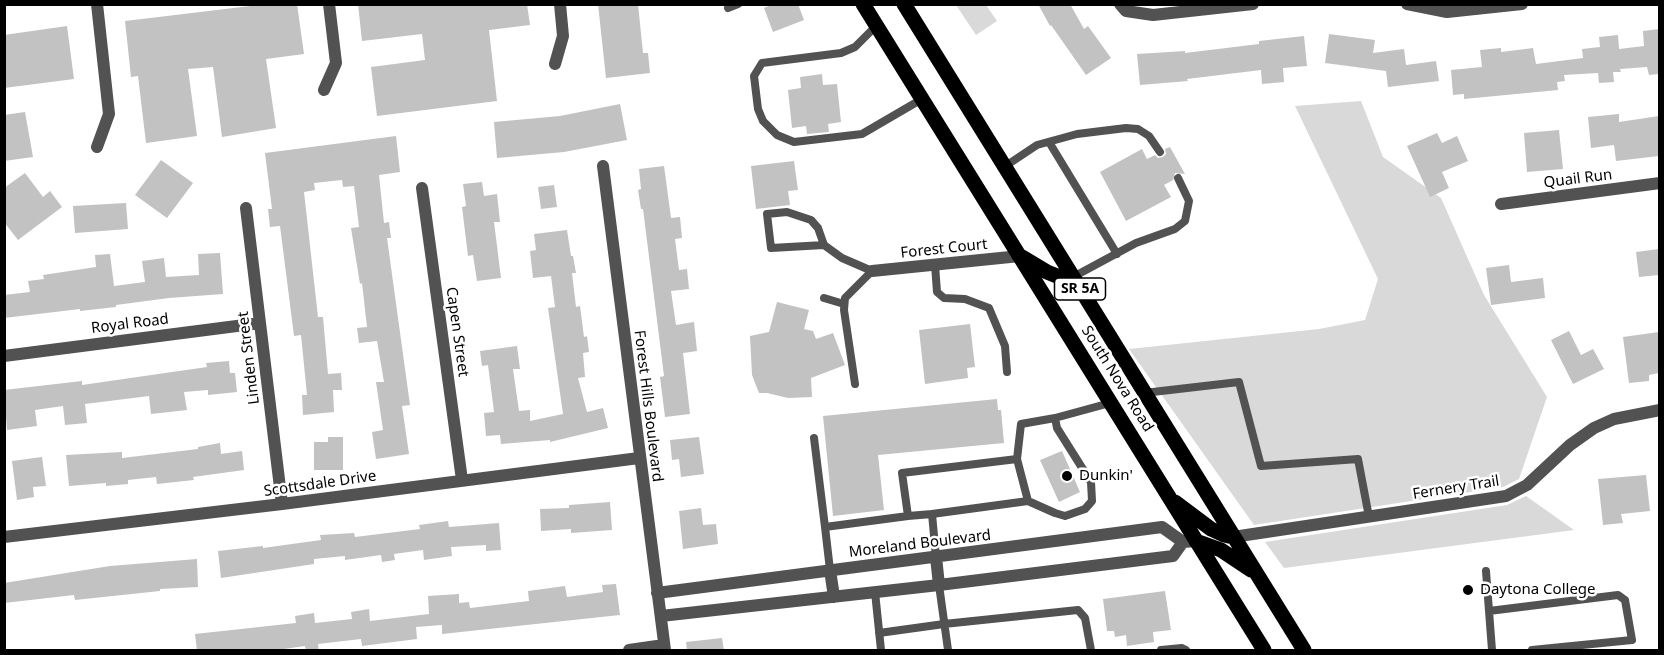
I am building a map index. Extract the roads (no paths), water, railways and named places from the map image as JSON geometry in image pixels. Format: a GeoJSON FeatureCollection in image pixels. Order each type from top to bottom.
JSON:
{"type":"FeatureCollection","features":[{"type":"Feature","properties":{"kind":"main road","name":"South Nova Road"},"geometry":{"type":"LineString","coordinates":[[863,4],[1168,496],[1189,541],[1264,651]]}},
{"type":"Feature","properties":{"kind":"main road","name":"South Nova Road"},"geometry":{"type":"LineString","coordinates":[[904,4],[1304,651]]}},
{"type":"Feature","properties":{"kind":"main road"},"geometry":{"type":"LineString","coordinates":[[1020,256],[1047,272],[1073,278]]}},
{"type":"Feature","properties":{"kind":"main road"},"geometry":{"type":"LineString","coordinates":[[1168,496],[1211,529],[1233,537]]}},
{"type":"Feature","properties":{"kind":"main road"},"geometry":{"type":"LineString","coordinates":[[1189,541],[1221,550],[1256,573]]}},
{"type":"Feature","properties":{"kind":"street"},"geometry":{"type":"LineString","coordinates":[[97,4],[109,114],[97,147]]}},
{"type":"Feature","properties":{"kind":"street"},"geometry":{"type":"LineString","coordinates":[[324,90],[336,63],[329,4]]}},
{"type":"Feature","properties":{"kind":"street"},"geometry":{"type":"LineString","coordinates":[[555,64],[563,36],[560,4]]}},
{"type":"Feature","properties":{"kind":"street"},"geometry":{"type":"LineString","coordinates":[[1120,4],[1126,11],[1154,15],[1253,4]]}},
{"type":"Feature","properties":{"kind":"street"},"geometry":{"type":"LineString","coordinates":[[1407,4],[1447,12],[1522,4]]}},
{"type":"Feature","properties":{"kind":"street","name":"Forest Hills Boulevard"},"geometry":{"type":"LineString","coordinates":[[603,166],[664,648]]}},
{"type":"Feature","properties":{"kind":"street","name":"Quail Run"},"geometry":{"type":"LineString","coordinates":[[1501,204],[1659,183]]}},
{"type":"Feature","properties":{"kind":"street","name":"Capen Street"},"geometry":{"type":"LineString","coordinates":[[422,188],[462,480]]}},
{"type":"Feature","properties":{"kind":"street","name":"Linden Street"},"geometry":{"type":"LineString","coordinates":[[246,208],[282,504]]}},
{"type":"Feature","properties":{"kind":"street","name":"Forest Court"},"geometry":{"type":"LineString","coordinates":[[872,271],[1020,256]]}},
{"type":"Feature","properties":{"kind":"street","name":"Royal Road"},"geometry":{"type":"LineString","coordinates":[[4,356],[260,323]]}},
{"type":"Feature","properties":{"kind":"street","name":"Fernery Trail"},"geometry":{"type":"LineString","coordinates":[[1233,537],[1506,496],[1527,485],[1570,445],[1594,428],[1614,419],[1659,410]]}},
{"type":"Feature","properties":{"kind":"street","name":"Scottsdale Drive"},"geometry":{"type":"LineString","coordinates":[[4,537],[639,458]]}},
{"type":"Feature","properties":{"kind":"street","name":"Moreland Boulevard"},"geometry":{"type":"LineString","coordinates":[[657,593],[1162,527],[1189,541]]}},
{"type":"Feature","properties":{"kind":"street"},"geometry":{"type":"LineString","coordinates":[[661,616],[1173,556],[1189,541]]}},
{"type":"Feature","properties":{"kind":"street"},"geometry":{"type":"LineString","coordinates":[[936,557],[939,585]]}},
{"type":"Feature","properties":{"kind":"street"},"geometry":{"type":"LineString","coordinates":[[830,570],[834,597]]}},
{"type":"Feature","properties":{"kind":"street"},"geometry":{"type":"LineString","coordinates":[[629,651],[664,648]]}},
{"type":"Feature","properties":{"kind":"lane"},"geometry":{"type":"LineString","coordinates":[[728,8],[738,4]]}},
{"type":"Feature","properties":{"kind":"lane"},"geometry":{"type":"LineString","coordinates":[[876,26],[855,47],[841,53],[762,63],[754,76],[758,109],[763,121],[777,135],[794,142],[862,134],[922,99]]}},
{"type":"Feature","properties":{"kind":"lane"},"geometry":{"type":"LineString","coordinates":[[1004,167],[1037,145],[1077,134],[1126,128],[1138,129],[1149,136],[1160,152]]}},
{"type":"Feature","properties":{"kind":"lane"},"geometry":{"type":"LineString","coordinates":[[1049,142],[1117,254]]}},
{"type":"Feature","properties":{"kind":"lane"},"geometry":{"type":"LineString","coordinates":[[1073,278],[1136,243],[1175,229],[1185,220],[1188,201],[1178,178]]}},
{"type":"Feature","properties":{"kind":"lane"},"geometry":{"type":"LineString","coordinates":[[824,245],[771,248],[767,214],[787,212],[811,220],[818,228],[824,245],[842,258],[872,271],[845,298],[844,303],[855,384]]}},
{"type":"Feature","properties":{"kind":"lane"},"geometry":{"type":"LineString","coordinates":[[935,265],[937,292],[944,298],[964,299],[989,308],[1005,346],[1007,372]]}},
{"type":"Feature","properties":{"kind":"lane"},"geometry":{"type":"LineString","coordinates":[[825,298],[844,303]]}},
{"type":"Feature","properties":{"kind":"lane"},"geometry":{"type":"LineString","coordinates":[[1144,393],[1239,382],[1261,466],[1358,459],[1369,517]]}},
{"type":"Feature","properties":{"kind":"lane"},"geometry":{"type":"LineString","coordinates":[[1028,501],[1017,459],[1020,424],[1055,418],[1110,403]]}},
{"type":"Feature","properties":{"kind":"lane"},"geometry":{"type":"LineString","coordinates":[[825,527],[1028,501],[1065,516],[1085,508],[1092,501],[1091,482],[1057,428],[1055,418]]}},
{"type":"Feature","properties":{"kind":"lane"},"geometry":{"type":"LineString","coordinates":[[814,438],[830,570]]}},
{"type":"Feature","properties":{"kind":"lane"},"geometry":{"type":"LineString","coordinates":[[908,516],[902,473],[1017,459]]}},
{"type":"Feature","properties":{"kind":"lane"},"geometry":{"type":"LineString","coordinates":[[932,514],[936,557]]}},
{"type":"Feature","properties":{"kind":"lane"},"geometry":{"type":"LineString","coordinates":[[1486,571],[1492,651]]}},
{"type":"Feature","properties":{"kind":"lane"},"geometry":{"type":"LineString","coordinates":[[939,585],[948,651]]}},
{"type":"Feature","properties":{"kind":"lane"},"geometry":{"type":"LineString","coordinates":[[875,592],[881,651]]}},
{"type":"Feature","properties":{"kind":"lane"},"geometry":{"type":"LineString","coordinates":[[1490,611],[1618,596],[1625,600],[1633,651]]}},
{"type":"Feature","properties":{"kind":"lane"},"geometry":{"type":"LineString","coordinates":[[879,633],[1078,610],[1085,618],[1091,651]]}},
{"type":"Feature","properties":{"kind":"lane"},"geometry":{"type":"LineString","coordinates":[[1532,651],[1586,648],[1632,640]]}},
{"type":"Feature","properties":{"kind":"lane"},"geometry":{"type":"LineString","coordinates":[[1161,651],[1182,648],[1186,651]]}},
{"type":"Feature","properties":{"kind":"place","name":"Dunkin'"},"geometry":{"type":"Point","coordinates":[1067,476]}},
{"type":"Feature","properties":{"kind":"place","name":"Daytona College"},"geometry":{"type":"Point","coordinates":[1468,590]}}]}
